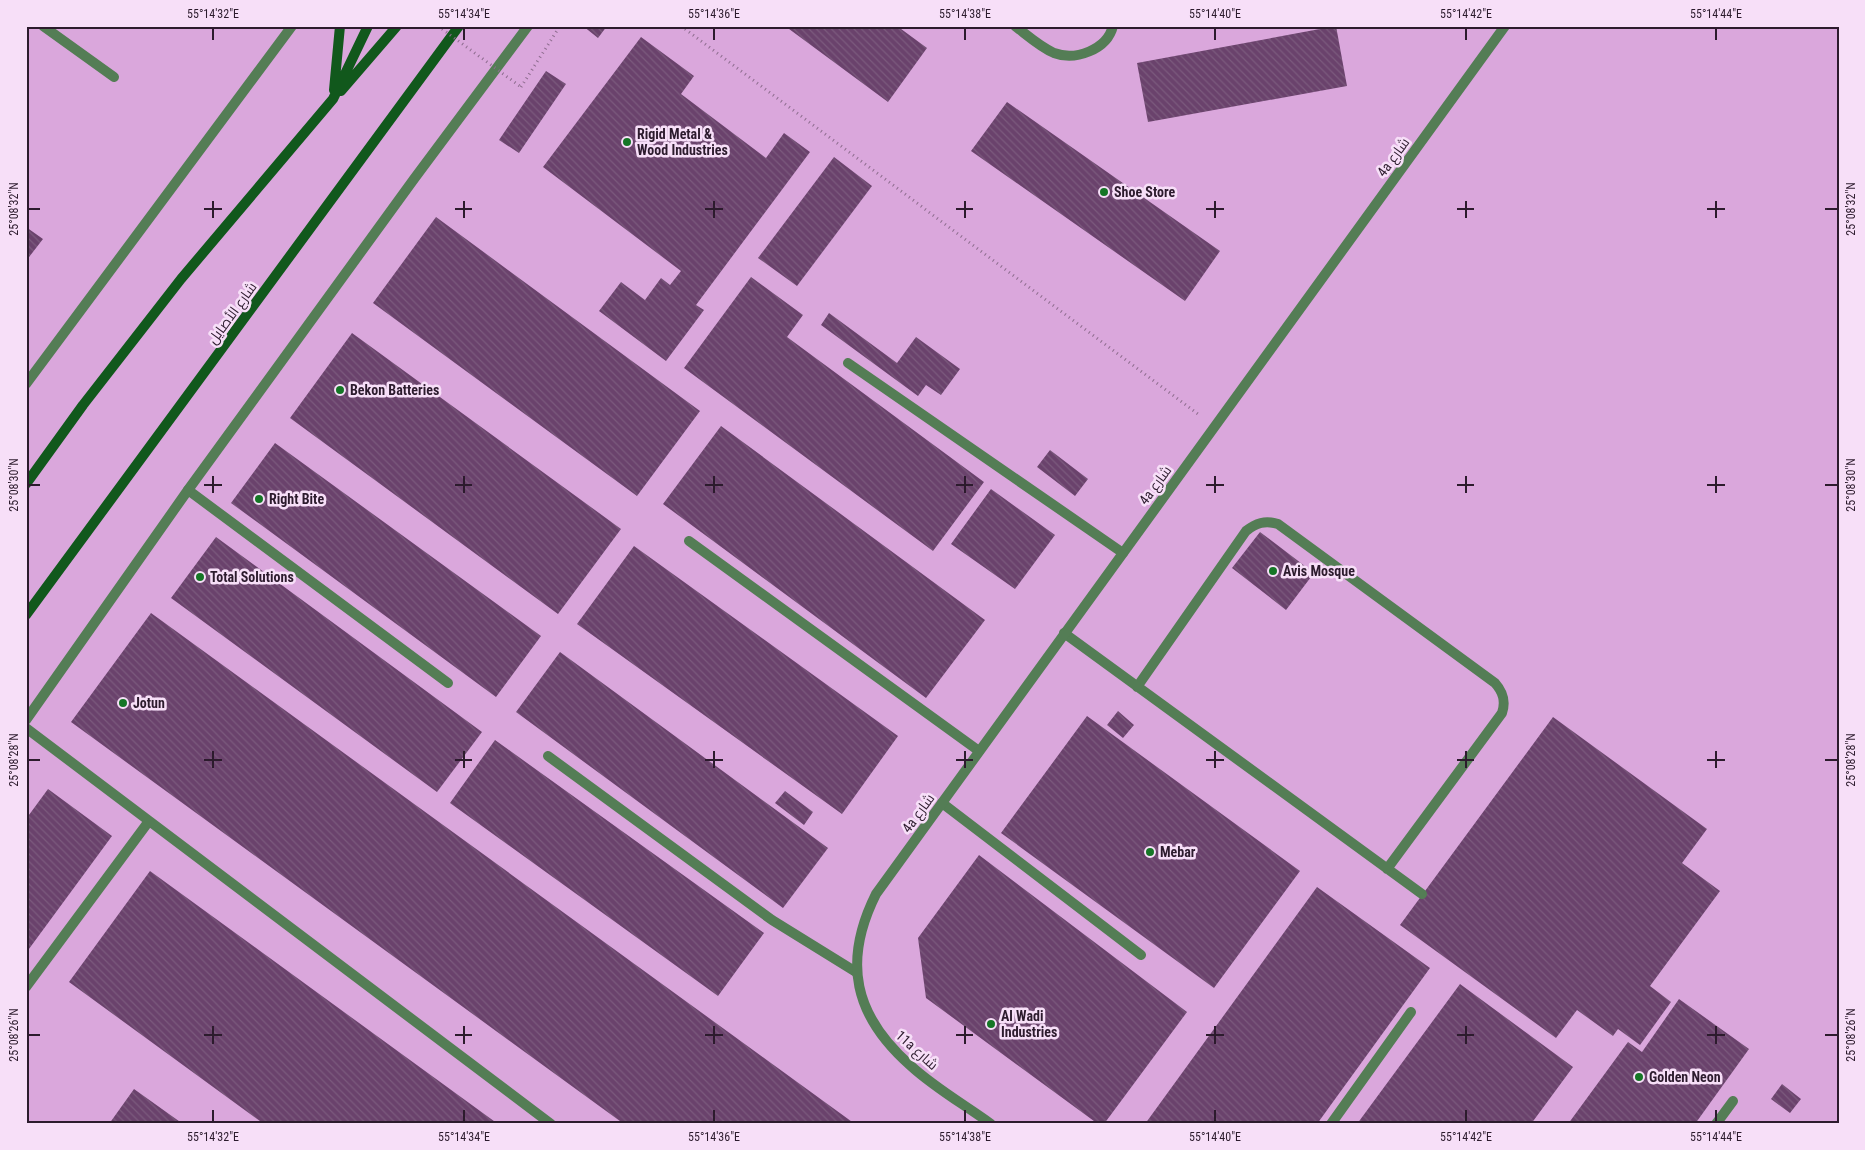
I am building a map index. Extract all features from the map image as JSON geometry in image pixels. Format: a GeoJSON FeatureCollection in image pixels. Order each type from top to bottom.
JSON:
{"type":"FeatureCollection","features":[{"type":"Feature","properties":{"kind":"main road"},"geometry":{"type":"LineString","coordinates":[[334,100],[340,26]]}},
{"type":"Feature","properties":{"kind":"main road"},"geometry":{"type":"LineString","coordinates":[[334,100],[368,26]]}},
{"type":"Feature","properties":{"kind":"main road"},"geometry":{"type":"LineString","coordinates":[[26,484],[89,397],[181,279],[397,26]]}},
{"type":"Feature","properties":{"kind":"main road","name":"شارع الأصايل"},"geometry":{"type":"LineString","coordinates":[[26,615],[459,26]]}},
{"type":"Feature","properties":{"kind":"street"},"geometry":{"type":"LineString","coordinates":[[43,26],[114,77]]}},
{"type":"Feature","properties":{"kind":"street"},"geometry":{"type":"LineString","coordinates":[[26,384],[292,26]]}},
{"type":"Feature","properties":{"kind":"street"},"geometry":{"type":"LineString","coordinates":[[26,720],[188,490],[528,26]]}},
{"type":"Feature","properties":{"kind":"street"},"geometry":{"type":"LineString","coordinates":[[1015,26],[1044,48],[1055,53],[1069,55],[1082,54],[1095,49],[1106,40],[1113,26]]}},
{"type":"Feature","properties":{"kind":"street","name":"4a شارع"},"geometry":{"type":"LineString","coordinates":[[856,972],[856,952],[860,933],[866,912],[876,894],[1505,26]]}},
{"type":"Feature","properties":{"kind":"street"},"geometry":{"type":"LineString","coordinates":[[848,364],[1123,553]]}},
{"type":"Feature","properties":{"kind":"street"},"geometry":{"type":"LineString","coordinates":[[188,490],[448,683]]}},
{"type":"Feature","properties":{"kind":"street"},"geometry":{"type":"LineString","coordinates":[[1137,687],[1246,531],[1263,522],[1278,524],[1494,683],[1504,697],[1502,713],[1387,869]]}},
{"type":"Feature","properties":{"kind":"street"},"geometry":{"type":"LineString","coordinates":[[689,541],[979,751]]}},
{"type":"Feature","properties":{"kind":"street"},"geometry":{"type":"LineString","coordinates":[[1064,634],[1422,894]]}},
{"type":"Feature","properties":{"kind":"street"},"geometry":{"type":"LineString","coordinates":[[26,728],[551,1124]]}},
{"type":"Feature","properties":{"kind":"street"},"geometry":{"type":"LineString","coordinates":[[548,756],[772,920],[856,972]]}},
{"type":"Feature","properties":{"kind":"street"},"geometry":{"type":"LineString","coordinates":[[942,803],[1142,955]]}},
{"type":"Feature","properties":{"kind":"street"},"geometry":{"type":"LineString","coordinates":[[26,987],[149,821]]}},
{"type":"Feature","properties":{"kind":"street","name":"11a شارع"},"geometry":{"type":"LineString","coordinates":[[856,972],[861,994],[870,1015],[881,1035],[896,1052],[913,1068],[991,1124]]}},
{"type":"Feature","properties":{"kind":"street"},"geometry":{"type":"LineString","coordinates":[[1332,1124],[1411,1012]]}},
{"type":"Feature","properties":{"kind":"street"},"geometry":{"type":"LineString","coordinates":[[1716,1124],[1733,1101]]}},
{"type":"Feature","properties":{"kind":"path"},"geometry":{"type":"LineString","coordinates":[[438,26],[521,87],[560,26]]}},
{"type":"Feature","properties":{"kind":"path"},"geometry":{"type":"LineString","coordinates":[[681,26],[1215,426]]}},
{"type":"Feature","properties":{"kind":"shaded area"},"geometry":{"type":"Polygon","coordinates":[[[26,26],[1839,26],[1839,1124],[26,1124],[26,26]]]}},
{"type":"Feature","properties":{"kind":"building"},"geometry":{"type":"Polygon","coordinates":[[[583,26],[607,26],[598,38],[583,26]]]}},
{"type":"Feature","properties":{"kind":"building"},"geometry":{"type":"Polygon","coordinates":[[[785,26],[897,26],[927,48],[888,102],[785,26]]]}},
{"type":"Feature","properties":{"kind":"building"},"geometry":{"type":"Polygon","coordinates":[[[1336,26],[1347,86],[1148,122],[1137,63],[1336,26]]]}},
{"type":"Feature","properties":{"kind":"building"},"geometry":{"type":"Polygon","coordinates":[[[641,37],[694,76],[681,94],[766,158],[784,133],[810,152],[696,305],[704,310],[666,361],[599,311],[621,282],[645,300],[661,278],[670,285],[681,271],[543,167],[641,37]]]}},
{"type":"Feature","properties":{"kind":"building"},"geometry":{"type":"Polygon","coordinates":[[[546,71],[566,84],[519,153],[499,140],[546,71]]]}},
{"type":"Feature","properties":{"kind":"building"},"geometry":{"type":"Polygon","coordinates":[[[1007,102],[1220,251],[1185,301],[971,151],[1007,102]]]}},
{"type":"Feature","properties":{"kind":"building"},"geometry":{"type":"Polygon","coordinates":[[[834,157],[872,186],[797,286],[758,258],[834,157]]]}},
{"type":"Feature","properties":{"kind":"building"},"geometry":{"type":"Polygon","coordinates":[[[436,217],[700,411],[637,496],[373,303],[436,217]]]}},
{"type":"Feature","properties":{"kind":"building"},"geometry":{"type":"Polygon","coordinates":[[[26,227],[43,239],[26,261],[26,227]]]}},
{"type":"Feature","properties":{"kind":"building"},"geometry":{"type":"Polygon","coordinates":[[[751,277],[803,315],[787,337],[984,482],[933,551],[684,368],[751,277]]]}},
{"type":"Feature","properties":{"kind":"building"},"geometry":{"type":"Polygon","coordinates":[[[829,313],[897,363],[916,337],[960,369],[941,395],[926,385],[918,396],[821,325],[829,313]]]}},
{"type":"Feature","properties":{"kind":"building"},"geometry":{"type":"Polygon","coordinates":[[[352,333],[621,529],[558,614],[290,418],[352,333]]]}},
{"type":"Feature","properties":{"kind":"building"},"geometry":{"type":"Polygon","coordinates":[[[721,426],[985,620],[926,698],[663,504],[721,426]]]}},
{"type":"Feature","properties":{"kind":"building"},"geometry":{"type":"Polygon","coordinates":[[[275,443],[541,636],[496,697],[231,503],[275,443]]]}},
{"type":"Feature","properties":{"kind":"building"},"geometry":{"type":"Polygon","coordinates":[[[1050,450],[1088,479],[1075,496],[1037,467],[1050,450]]]}},
{"type":"Feature","properties":{"kind":"building"},"geometry":{"type":"Polygon","coordinates":[[[991,489],[1055,535],[1015,589],[951,544],[991,489]]]}},
{"type":"Feature","properties":{"kind":"building","name":"Avis Mosque"},"geometry":{"type":"Polygon","coordinates":[[[1260,532],[1314,573],[1286,610],[1232,568],[1260,532]]]}},
{"type":"Feature","properties":{"kind":"building"},"geometry":{"type":"Polygon","coordinates":[[[216,537],[482,732],[437,792],[171,598],[216,537]]]}},
{"type":"Feature","properties":{"kind":"building"},"geometry":{"type":"Polygon","coordinates":[[[634,546],[898,736],[842,814],[577,624],[634,546]]]}},
{"type":"Feature","properties":{"kind":"building"},"geometry":{"type":"Polygon","coordinates":[[[151,613],[855,1124],[624,1124],[71,722],[151,613]]]}},
{"type":"Feature","properties":{"kind":"building"},"geometry":{"type":"Polygon","coordinates":[[[560,652],[828,848],[783,908],[516,712],[560,652]]]}},
{"type":"Feature","properties":{"kind":"building"},"geometry":{"type":"Polygon","coordinates":[[[1118,711],[1134,725],[1123,738],[1107,725],[1118,711]]]}},
{"type":"Feature","properties":{"kind":"building","name":"Mebar"},"geometry":{"type":"Polygon","coordinates":[[[1087,716],[1300,871],[1214,988],[1001,833],[1087,716]]]}},
{"type":"Feature","properties":{"kind":"building"},"geometry":{"type":"Polygon","coordinates":[[[1553,717],[1707,829],[1682,863],[1720,891],[1650,986],[1671,1002],[1640,1045],[1618,1029],[1613,1036],[1577,1010],[1556,1038],[1400,925],[1553,717]]]}},
{"type":"Feature","properties":{"kind":"building"},"geometry":{"type":"Polygon","coordinates":[[[495,740],[764,933],[718,996],[450,803],[495,740]]]}},
{"type":"Feature","properties":{"kind":"building"},"geometry":{"type":"Polygon","coordinates":[[[48,789],[112,836],[26,953],[26,819],[48,789]]]}},
{"type":"Feature","properties":{"kind":"building"},"geometry":{"type":"Polygon","coordinates":[[[785,791],[813,812],[804,825],[775,803],[785,791]]]}},
{"type":"Feature","properties":{"kind":"building"},"geometry":{"type":"Polygon","coordinates":[[[979,855],[1187,1012],[1104,1124],[1098,1124],[926,998],[918,938],[979,855]]]}},
{"type":"Feature","properties":{"kind":"building"},"geometry":{"type":"Polygon","coordinates":[[[150,871],[498,1124],[264,1124],[69,982],[150,871]]]}},
{"type":"Feature","properties":{"kind":"building"},"geometry":{"type":"Polygon","coordinates":[[[1317,887],[1430,968],[1317,1124],[1145,1124],[1317,887]]]}},
{"type":"Feature","properties":{"kind":"building"},"geometry":{"type":"Polygon","coordinates":[[[1460,984],[1573,1067],[1531,1124],[1357,1124],[1460,984]]]}},
{"type":"Feature","properties":{"kind":"building"},"geometry":{"type":"Polygon","coordinates":[[[1679,999],[1749,1049],[1695,1124],[1568,1124],[1628,1042],[1642,1052],[1679,999]]]}},
{"type":"Feature","properties":{"kind":"building"},"geometry":{"type":"Polygon","coordinates":[[[1782,1084],[1801,1099],[1790,1113],[1771,1099],[1782,1084]]]}},
{"type":"Feature","properties":{"kind":"building"},"geometry":{"type":"Polygon","coordinates":[[[134,1089],[183,1124],[109,1124],[134,1089]]]}},
{"type":"Feature","properties":{"kind":"place","name":"Rigid Metal & Wood Industries"},"geometry":{"type":"Point","coordinates":[627,142]}},
{"type":"Feature","properties":{"kind":"place","name":"Shoe Store"},"geometry":{"type":"Point","coordinates":[1104,192]}},
{"type":"Feature","properties":{"kind":"place","name":"Bekon Batteries"},"geometry":{"type":"Point","coordinates":[340,390]}},
{"type":"Feature","properties":{"kind":"place","name":"Right Bite"},"geometry":{"type":"Point","coordinates":[259,499]}},
{"type":"Feature","properties":{"kind":"place","name":"Avis Mosque"},"geometry":{"type":"Point","coordinates":[1273,571]}},
{"type":"Feature","properties":{"kind":"place","name":"Total Solutions"},"geometry":{"type":"Point","coordinates":[200,577]}},
{"type":"Feature","properties":{"kind":"place","name":"Jotun"},"geometry":{"type":"Point","coordinates":[123,703]}},
{"type":"Feature","properties":{"kind":"place","name":"Mebar"},"geometry":{"type":"Point","coordinates":[1150,852]}},
{"type":"Feature","properties":{"kind":"place","name":"Al Wadi Industries"},"geometry":{"type":"Point","coordinates":[991,1024]}},
{"type":"Feature","properties":{"kind":"place","name":"Golden Neon"},"geometry":{"type":"Point","coordinates":[1639,1077]}}]}
